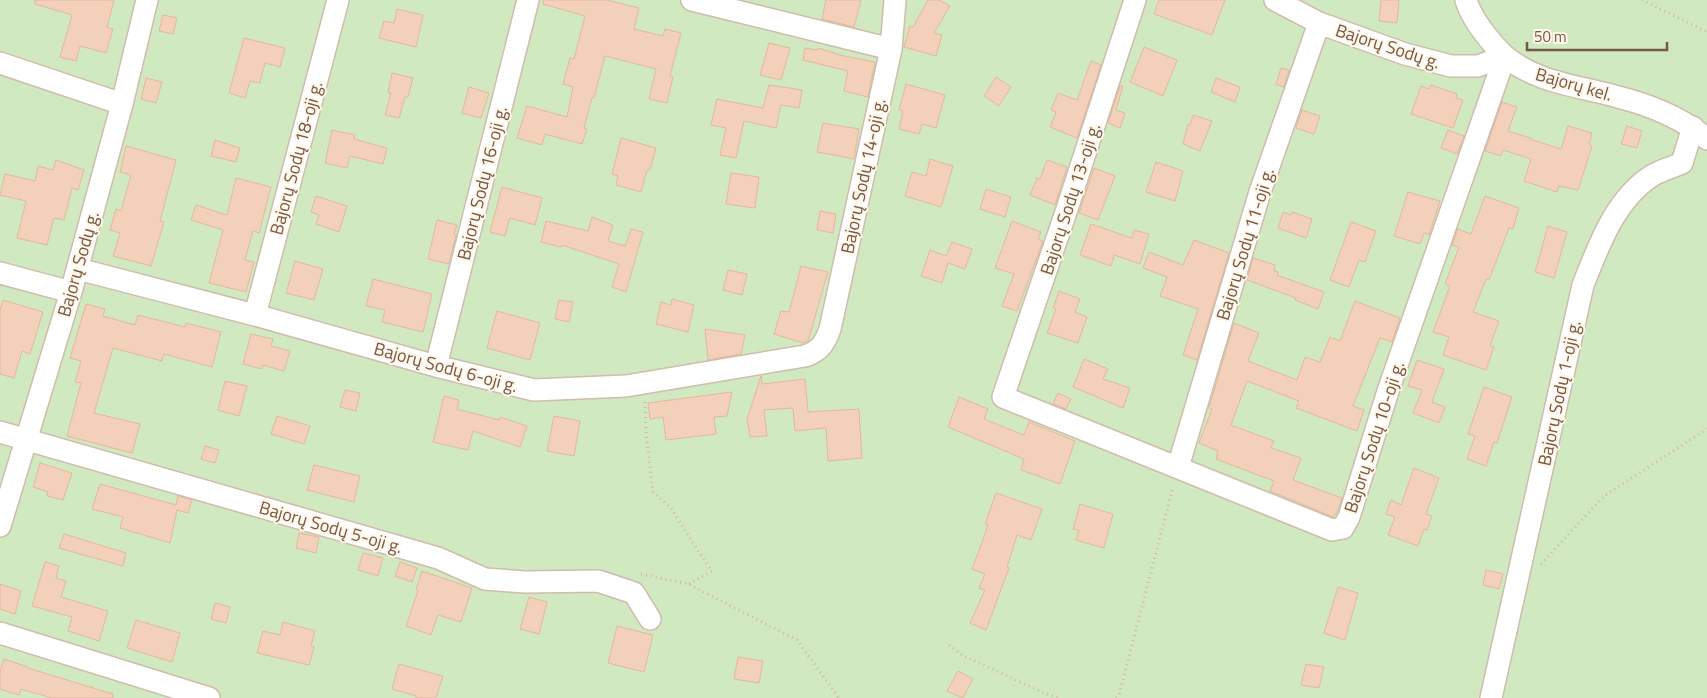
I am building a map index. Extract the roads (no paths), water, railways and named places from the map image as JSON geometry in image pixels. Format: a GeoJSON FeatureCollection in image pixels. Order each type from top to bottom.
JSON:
{"type":"FeatureCollection","features":[{"type":"Feature","properties":{"kind":"street","name":"Bajorų Sodų g."},"geometry":{"type":"LineString","coordinates":[[0,526],[78,269],[122,104],[147,0]]}},
{"type":"Feature","properties":{"kind":"street","name":"Bajorų Sodų 18-oji g."},"geometry":{"type":"LineString","coordinates":[[255,315],[338,0]]}},
{"type":"Feature","properties":{"kind":"street","name":"Bajorų Sodų 16-oji g."},"geometry":{"type":"LineString","coordinates":[[436,366],[528,0]]}},
{"type":"Feature","properties":{"kind":"street"},"geometry":{"type":"LineString","coordinates":[[692,0],[891,49]]}},
{"type":"Feature","properties":{"kind":"street","name":"Bajorų Sodų 14-oji g."},"geometry":{"type":"LineString","coordinates":[[820,348],[826,340],[830,329],[891,49],[895,0]]}},
{"type":"Feature","properties":{"kind":"street","name":"Bajorų Sodų 13-oji g."},"geometry":{"type":"LineString","coordinates":[[1003,397],[1067,209],[1134,0]]}},
{"type":"Feature","properties":{"kind":"street","name":"Bajorų Sodų g."},"geometry":{"type":"LineString","coordinates":[[1275,0],[1320,23],[1406,54],[1451,66],[1478,66],[1505,56]]}},
{"type":"Feature","properties":{"kind":"street","name":"Bajorų kel."},"geometry":{"type":"LineString","coordinates":[[1466,0],[1482,31],[1505,56],[1532,74],[1562,84],[1619,97],[1663,112],[1700,133]]}},
{"type":"Feature","properties":{"kind":"street","name":"Bajorų Sodų 11-oji g."},"geometry":{"type":"LineString","coordinates":[[1178,467],[1260,192],[1320,23]]}},
{"type":"Feature","properties":{"kind":"street","name":"Bajorų Sodų 10-oji g."},"geometry":{"type":"LineString","coordinates":[[1003,397],[1332,530],[1343,528],[1349,517],[1388,391],[1505,56]]}},
{"type":"Feature","properties":{"kind":"street"},"geometry":{"type":"LineString","coordinates":[[0,63],[122,104]]}},
{"type":"Feature","properties":{"kind":"street","name":"Bajorų Sodų 1-oji g."},"geometry":{"type":"LineString","coordinates":[[1491,698],[1583,285],[1602,237],[1619,208],[1638,187],[1654,175],[1682,163],[1700,133]]}},
{"type":"Feature","properties":{"kind":"street","name":"Bajorų Sodų 6-oji g."},"geometry":{"type":"LineString","coordinates":[[78,269],[255,315],[436,366],[534,390],[626,386],[805,356],[820,348]]}},
{"type":"Feature","properties":{"kind":"street"},"geometry":{"type":"LineString","coordinates":[[0,273],[71,292]]}},
{"type":"Feature","properties":{"kind":"street","name":"Bajorų Sodų 5-oji g."},"geometry":{"type":"LineString","coordinates":[[0,432],[438,558],[485,579],[525,582],[598,581],[634,593],[650,619]]}},
{"type":"Feature","properties":{"kind":"street"},"geometry":{"type":"LineString","coordinates":[[0,633],[208,698]]}}]}
